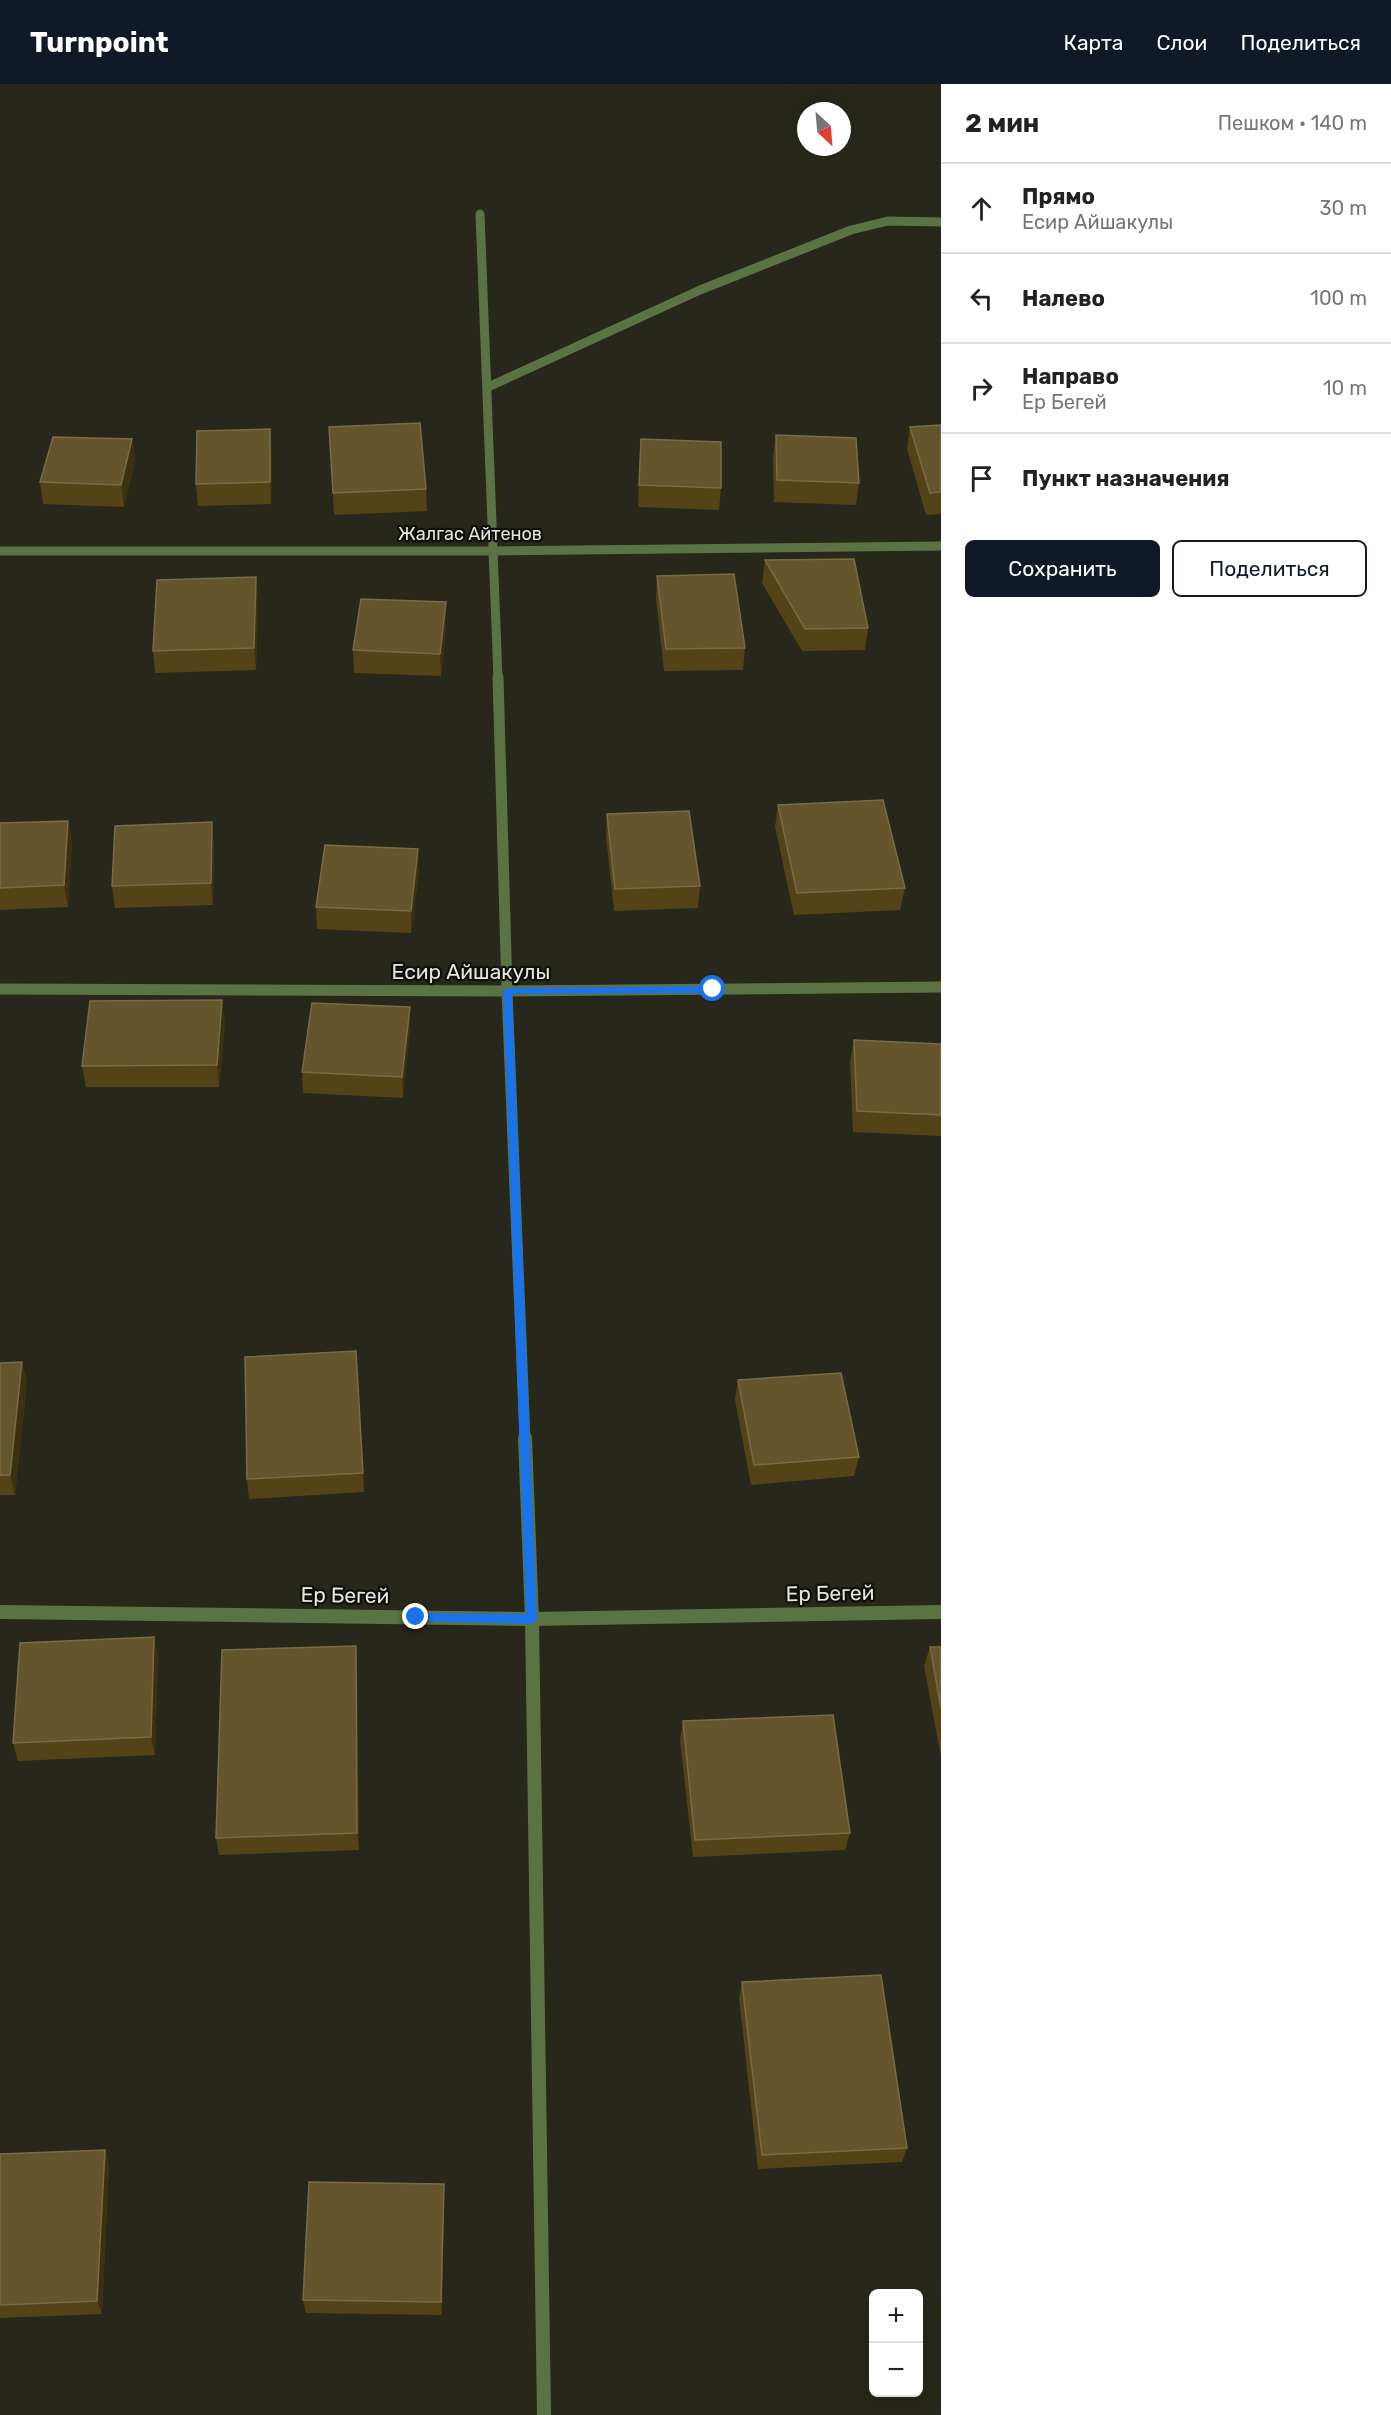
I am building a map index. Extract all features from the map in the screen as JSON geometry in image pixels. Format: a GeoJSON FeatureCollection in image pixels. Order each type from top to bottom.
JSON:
{"type":"FeatureCollection","features":[{"type":"Feature","properties":{"kind":"street"},"geometry":{"type":"LineString","coordinates":[[480,214],[495,551],[507,991],[532,1619],[544,2415]]}},
{"type":"Feature","properties":{"kind":"street"},"geometry":{"type":"LineString","coordinates":[[488,387],[700,290],[851,230],[888,221],[941,222]]}},
{"type":"Feature","properties":{"kind":"street","name":"Жалгас Айтенов"},"geometry":{"type":"LineString","coordinates":[[0,551],[495,551],[941,546]]}},
{"type":"Feature","properties":{"kind":"street","name":"Есир Айшакулы"},"geometry":{"type":"LineString","coordinates":[[0,989],[507,991],[941,987]]}},
{"type":"Feature","properties":{"kind":"street","name":"Ер Бегей"},"geometry":{"type":"LineString","coordinates":[[0,1612],[532,1619],[941,1612]]}},
{"type":"Feature","properties":{"kind":"building"},"geometry":{"type":"Polygon","coordinates":[[[420,423],[426,489],[333,493],[329,427],[420,423]]]}},
{"type":"Feature","properties":{"kind":"building"},"geometry":{"type":"Polygon","coordinates":[[[941,425],[941,492],[930,493],[910,427],[941,425]]]}},
{"type":"Feature","properties":{"kind":"building"},"geometry":{"type":"Polygon","coordinates":[[[270,429],[270,482],[196,484],[197,431],[270,429]]]}},
{"type":"Feature","properties":{"kind":"building"},"geometry":{"type":"Polygon","coordinates":[[[776,435],[856,438],[859,483],[777,480],[776,435]]]}},
{"type":"Feature","properties":{"kind":"building"},"geometry":{"type":"Polygon","coordinates":[[[53,437],[132,439],[121,485],[40,482],[53,437]]]}},
{"type":"Feature","properties":{"kind":"building"},"geometry":{"type":"Polygon","coordinates":[[[641,439],[721,442],[721,488],[639,485],[641,439]]]}},
{"type":"Feature","properties":{"kind":"building"},"geometry":{"type":"Polygon","coordinates":[[[854,559],[868,628],[805,629],[765,560],[854,559]]]}},
{"type":"Feature","properties":{"kind":"building"},"geometry":{"type":"Polygon","coordinates":[[[734,574],[745,648],[666,649],[657,576],[734,574]]]}},
{"type":"Feature","properties":{"kind":"building"},"geometry":{"type":"Polygon","coordinates":[[[256,577],[254,648],[153,651],[157,580],[256,577]]]}},
{"type":"Feature","properties":{"kind":"building"},"geometry":{"type":"Polygon","coordinates":[[[361,599],[446,602],[440,654],[353,650],[361,599]]]}},
{"type":"Feature","properties":{"kind":"building"},"geometry":{"type":"Polygon","coordinates":[[[883,800],[905,888],[797,893],[778,805],[883,800]]]}},
{"type":"Feature","properties":{"kind":"building"},"geometry":{"type":"Polygon","coordinates":[[[689,811],[700,886],[615,889],[607,814],[689,811]]]}},
{"type":"Feature","properties":{"kind":"building"},"geometry":{"type":"Polygon","coordinates":[[[68,821],[64,885],[0,888],[0,823],[68,821]]]}},
{"type":"Feature","properties":{"kind":"building"},"geometry":{"type":"Polygon","coordinates":[[[212,822],[211,883],[112,886],[115,826],[212,822]]]}},
{"type":"Feature","properties":{"kind":"building"},"geometry":{"type":"Polygon","coordinates":[[[325,845],[418,849],[411,911],[316,907],[325,845]]]}},
{"type":"Feature","properties":{"kind":"building"},"geometry":{"type":"Polygon","coordinates":[[[222,1000],[217,1065],[82,1066],[90,1001],[222,1000]]]}},
{"type":"Feature","properties":{"kind":"building"},"geometry":{"type":"Polygon","coordinates":[[[312,1003],[410,1007],[402,1077],[302,1072],[312,1003]]]}},
{"type":"Feature","properties":{"kind":"building"},"geometry":{"type":"Polygon","coordinates":[[[854,1040],[941,1044],[941,1115],[857,1111],[854,1040]]]}},
{"type":"Feature","properties":{"kind":"building"},"geometry":{"type":"Polygon","coordinates":[[[356,1351],[363,1473],[247,1479],[245,1357],[356,1351]]]}},
{"type":"Feature","properties":{"kind":"building"},"geometry":{"type":"Polygon","coordinates":[[[22,1362],[10,1475],[0,1475],[0,1363],[22,1362]]]}},
{"type":"Feature","properties":{"kind":"building"},"geometry":{"type":"Polygon","coordinates":[[[841,1373],[859,1457],[754,1465],[738,1380],[841,1373]]]}},
{"type":"Feature","properties":{"kind":"building"},"geometry":{"type":"Polygon","coordinates":[[[154,1637],[151,1737],[13,1743],[20,1643],[154,1637]]]}},
{"type":"Feature","properties":{"kind":"building"},"geometry":{"type":"Polygon","coordinates":[[[356,1646],[357,1833],[216,1838],[222,1650],[356,1646]]]}},
{"type":"Feature","properties":{"kind":"building"},"geometry":{"type":"Polygon","coordinates":[[[930,1647],[941,1647],[941,1708],[930,1647]]]}},
{"type":"Feature","properties":{"kind":"building"},"geometry":{"type":"Polygon","coordinates":[[[833,1715],[850,1833],[695,1840],[683,1721],[833,1715]]]}},
{"type":"Feature","properties":{"kind":"building"},"geometry":{"type":"Polygon","coordinates":[[[881,1975],[907,2148],[762,2155],[742,1982],[881,1975]]]}},
{"type":"Feature","properties":{"kind":"building"},"geometry":{"type":"Polygon","coordinates":[[[105,2150],[97,2301],[0,2305],[0,2154],[105,2150]]]}},
{"type":"Feature","properties":{"kind":"building"},"geometry":{"type":"Polygon","coordinates":[[[309,2182],[444,2184],[441,2302],[303,2300],[309,2182]]]}},
{"type":"Feature","properties":{"kind":"route"},"geometry":{"type":"LineString","coordinates":[[416,1617],[532,1619],[507,991],[713,989]]}}]}
